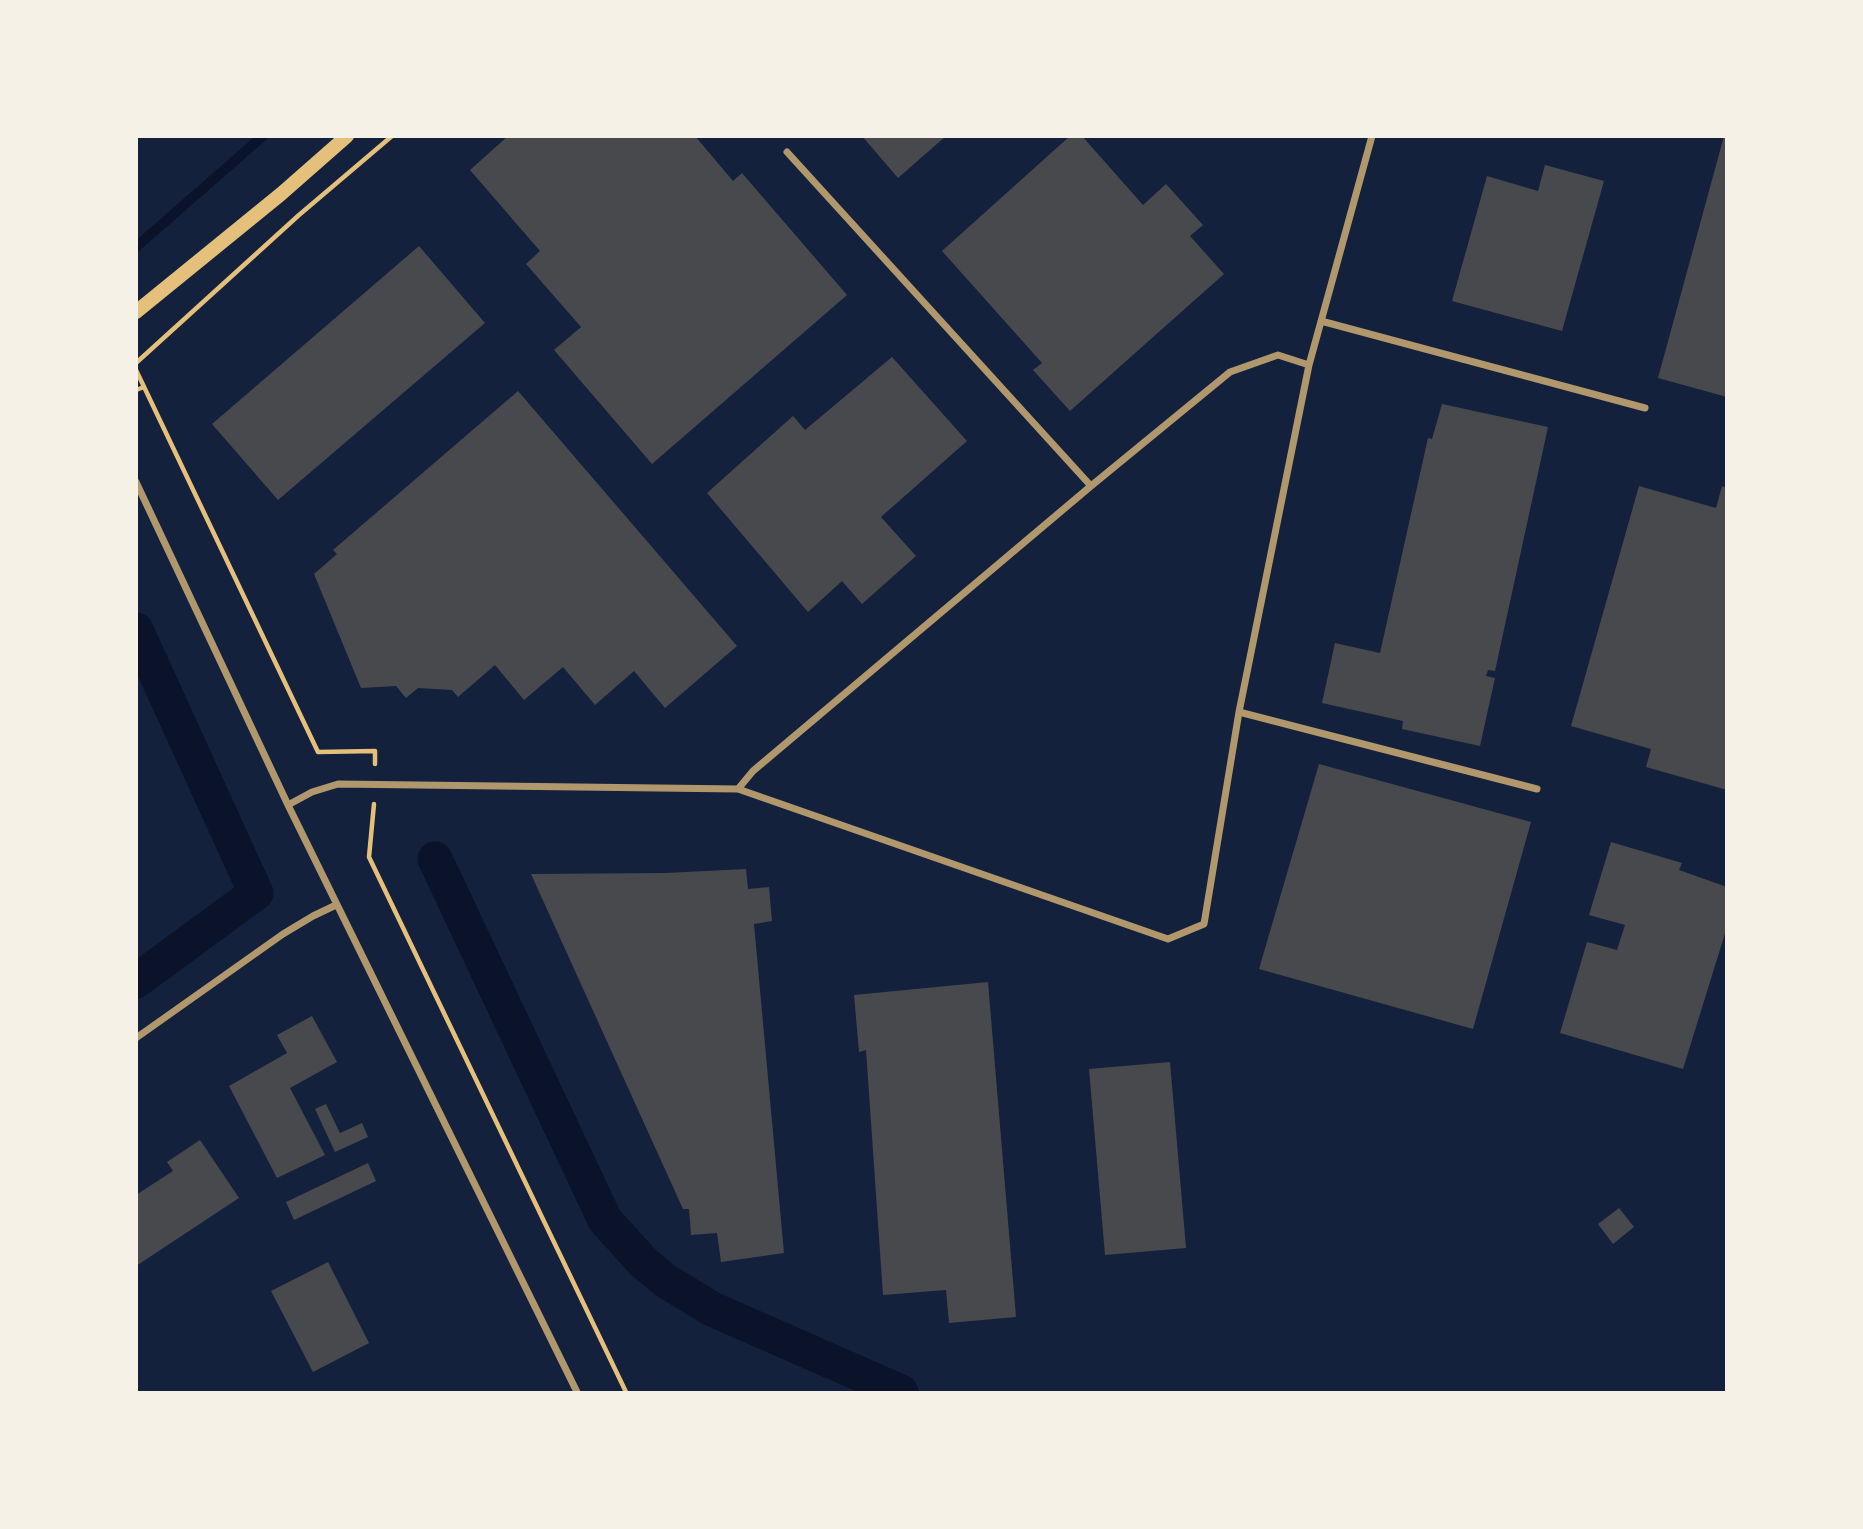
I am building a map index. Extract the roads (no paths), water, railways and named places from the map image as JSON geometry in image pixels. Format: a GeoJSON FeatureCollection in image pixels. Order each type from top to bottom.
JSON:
{"type":"FeatureCollection","features":[{"type":"Feature","properties":{"kind":"main road"},"geometry":{"type":"LineString","coordinates":[[136,312],[281,194],[347,136]]}},
{"type":"Feature","properties":{"kind":"street"},"geometry":{"type":"LineString","coordinates":[[288,805],[312,792],[338,784],[737,789],[1168,939],[1204,924],[1239,712],[1309,365],[1373,136]]}},
{"type":"Feature","properties":{"kind":"street"},"geometry":{"type":"LineString","coordinates":[[787,152],[1091,485]]}},
{"type":"Feature","properties":{"kind":"street"},"geometry":{"type":"LineString","coordinates":[[1321,321],[1645,408]]}},
{"type":"Feature","properties":{"kind":"street"},"geometry":{"type":"LineString","coordinates":[[737,789],[753,771],[1091,485],[1230,372],[1278,355],[1309,365]]}},
{"type":"Feature","properties":{"kind":"street"},"geometry":{"type":"LineString","coordinates":[[136,482],[288,805],[577,1392]]}},
{"type":"Feature","properties":{"kind":"street"},"geometry":{"type":"LineString","coordinates":[[1239,712],[1536,789]]}},
{"type":"Feature","properties":{"kind":"street"},"geometry":{"type":"LineString","coordinates":[[136,1038],[284,934],[337,905]]}},
{"type":"Feature","properties":{"kind":"waterway"},"geometry":{"type":"LineString","coordinates":[[136,247],[263,136]]}},
{"type":"Feature","properties":{"kind":"waterway"},"geometry":{"type":"LineString","coordinates":[[136,630],[256,893],[136,981]]}},
{"type":"Feature","properties":{"kind":"waterway"},"geometry":{"type":"LineString","coordinates":[[435,859],[605,1220],[644,1263],[666,1281],[712,1309],[901,1392]]}}]}
